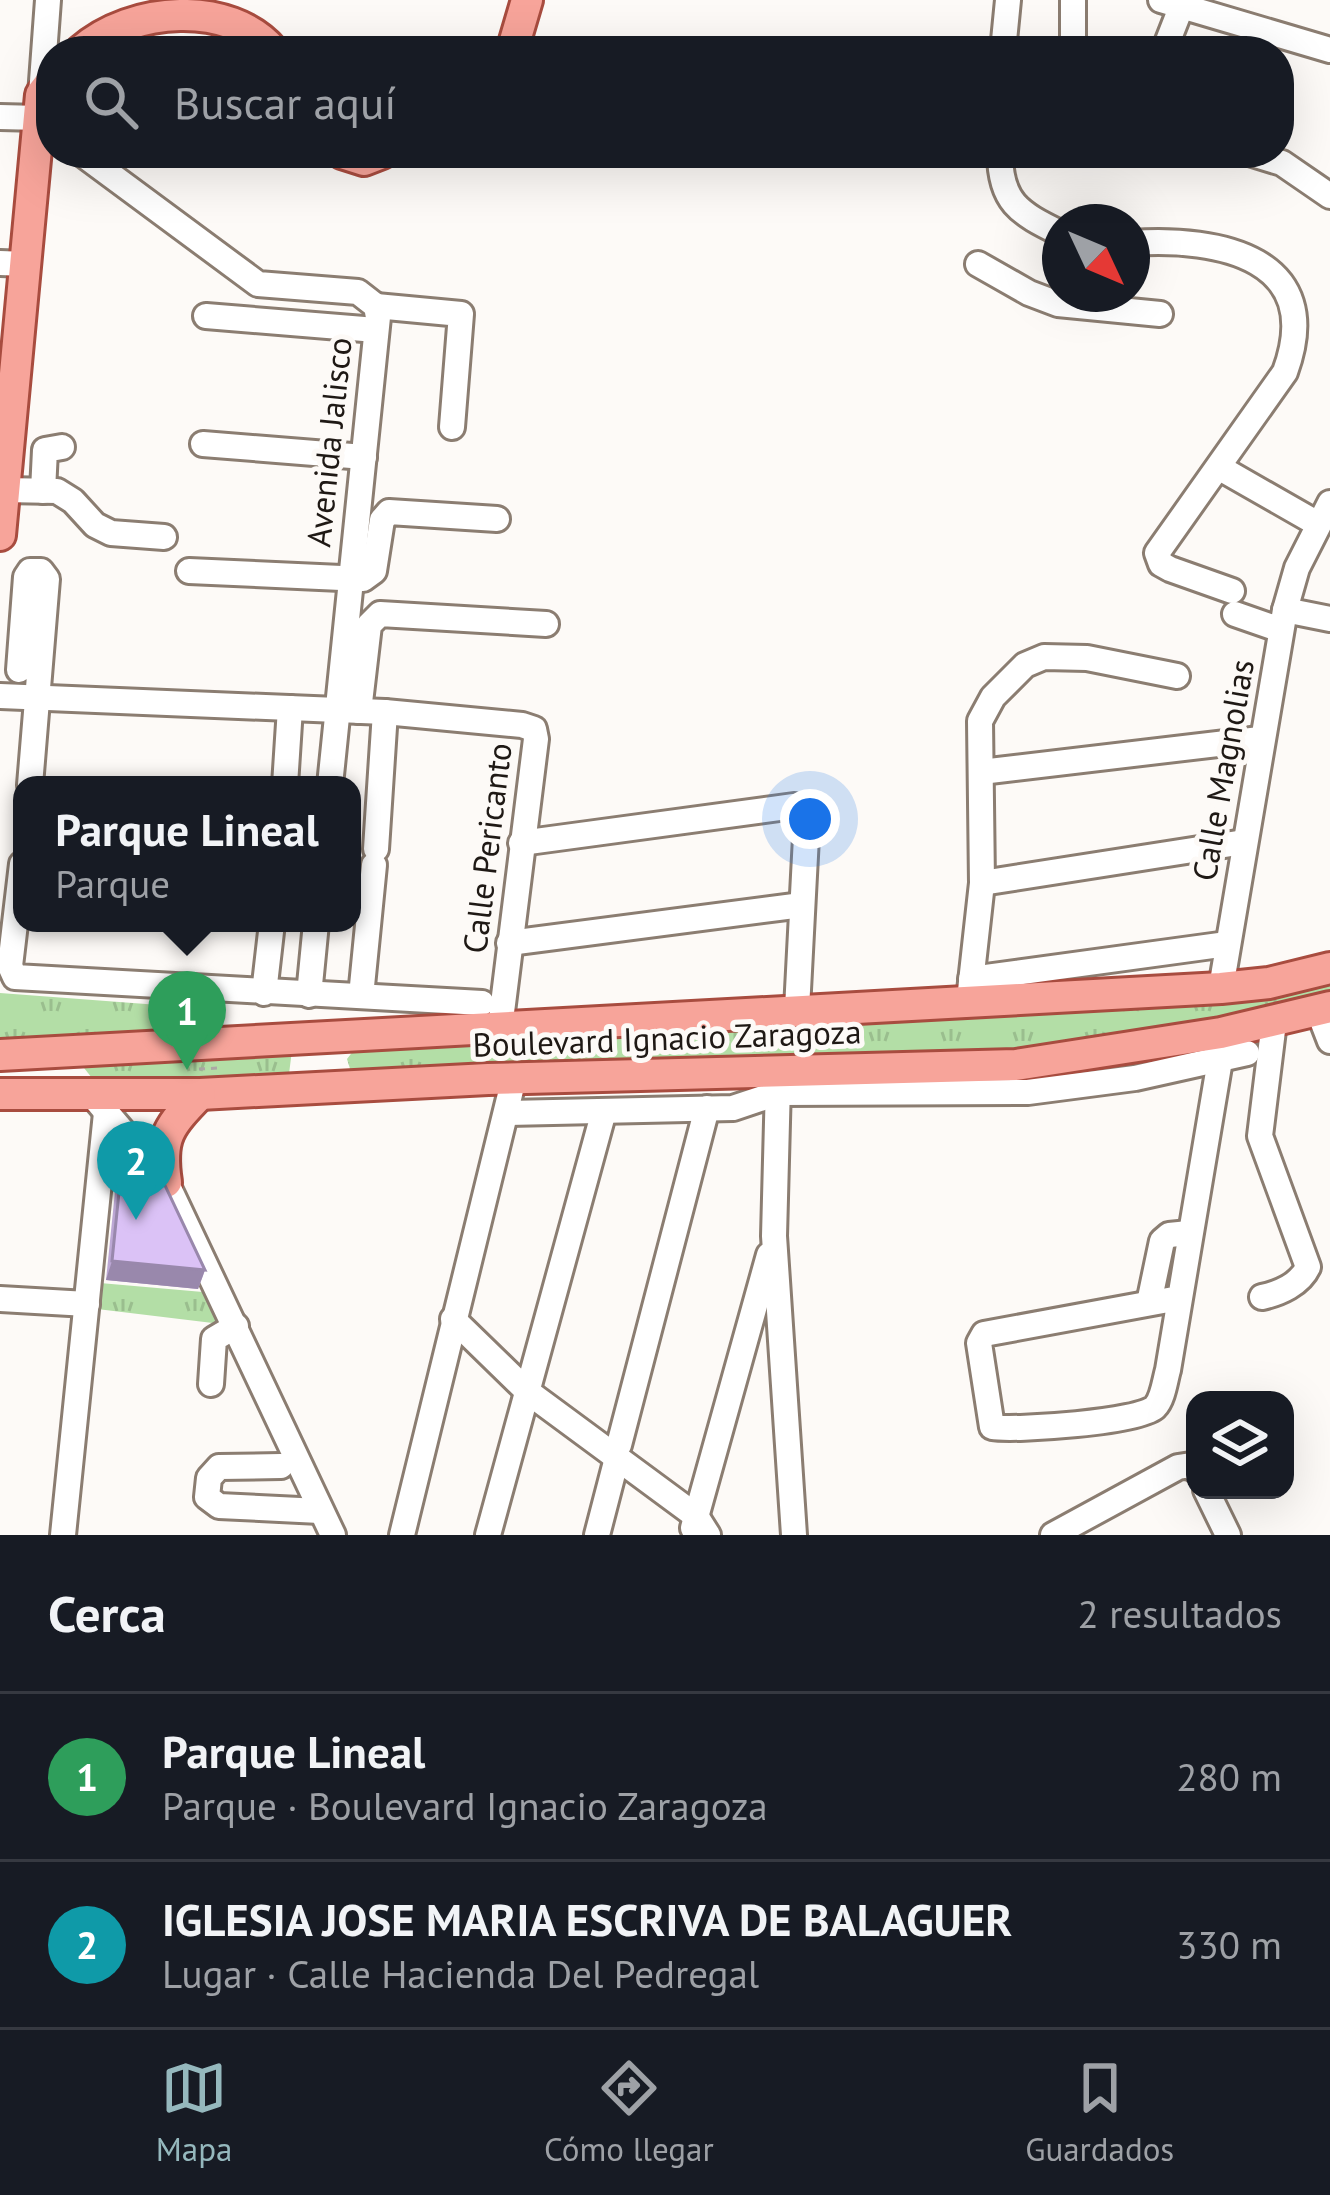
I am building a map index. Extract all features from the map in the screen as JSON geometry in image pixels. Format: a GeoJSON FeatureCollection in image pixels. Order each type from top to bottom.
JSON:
{"type":"FeatureCollection","features":[{"type":"Feature","properties":{"kind":"main road"},"geometry":{"type":"LineString","coordinates":[[516,36],[527,0]]}},
{"type":"Feature","properties":{"kind":"main road"},"geometry":{"type":"LineString","coordinates":[[102,36],[118,24],[185,11],[219,11],[251,24],[261,36]]}},
{"type":"Feature","properties":{"kind":"main road"},"geometry":{"type":"LineString","coordinates":[[127,36],[149,18]]}},
{"type":"Feature","properties":{"kind":"main road"},"geometry":{"type":"LineString","coordinates":[[0,535],[13,263],[36,155]]}},
{"type":"Feature","properties":{"kind":"main road","name":"Boulevard Ignacio Zaragoza"},"geometry":{"type":"LineString","coordinates":[[0,1055],[318,1040],[491,1015],[797,1009],[970,990],[1221,988],[1269,983],[1330,968]]}},
{"type":"Feature","properties":{"kind":"main road","name":"Boulevard Ignacio Zaragoza"},"geometry":{"type":"LineString","coordinates":[[0,1094],[98,1104],[200,1094],[514,1078],[778,1081],[1034,1064],[1324,1009]]}},
{"type":"Feature","properties":{"kind":"main road"},"geometry":{"type":"LineString","coordinates":[[318,1040],[318,1088]]}},
{"type":"Feature","properties":{"kind":"main road"},"geometry":{"type":"LineString","coordinates":[[0,1066],[68,1067],[81,1076],[98,1104]]}},
{"type":"Feature","properties":{"kind":"main road"},"geometry":{"type":"LineString","coordinates":[[166,1182],[163,1142],[200,1094]]}},
{"type":"Feature","properties":{"kind":"street"},"geometry":{"type":"LineString","coordinates":[[47,36],[48,0]]}},
{"type":"Feature","properties":{"kind":"street"},"geometry":{"type":"LineString","coordinates":[[1004,36],[1008,0]]}},
{"type":"Feature","properties":{"kind":"street"},"geometry":{"type":"LineString","coordinates":[[1072,0],[1073,36]]}},
{"type":"Feature","properties":{"kind":"street"},"geometry":{"type":"LineString","coordinates":[[1166,36],[1171,3],[1283,36]]}},
{"type":"Feature","properties":{"kind":"street"},"geometry":{"type":"LineString","coordinates":[[1294,39],[1330,50]]}},
{"type":"Feature","properties":{"kind":"street"},"geometry":{"type":"LineString","coordinates":[[0,117],[36,118]]}},
{"type":"Feature","properties":{"kind":"street","name":"Avenida Jalisco"},"geometry":{"type":"LineString","coordinates":[[101,168],[258,284],[358,292],[376,318],[352,579],[348,711],[331,776]]}},
{"type":"Feature","properties":{"kind":"street"},"geometry":{"type":"LineString","coordinates":[[1000,168],[1010,201],[1042,224]]}},
{"type":"Feature","properties":{"kind":"street"},"geometry":{"type":"LineString","coordinates":[[1289,168],[1330,196]]}},
{"type":"Feature","properties":{"kind":"street"},"geometry":{"type":"LineString","coordinates":[[1150,243],[1230,248],[1252,259],[1289,297],[1294,317],[1294,347],[1285,372],[1157,553],[1161,564],[1234,602],[1283,620],[1330,620]]}},
{"type":"Feature","properties":{"kind":"street"},"geometry":{"type":"LineString","coordinates":[[978,264],[1042,296]]}},
{"type":"Feature","properties":{"kind":"street"},"geometry":{"type":"LineString","coordinates":[[1147,312],[1160,314]]}},
{"type":"Feature","properties":{"kind":"street"},"geometry":{"type":"LineString","coordinates":[[206,316],[461,314],[452,427]]}},
{"type":"Feature","properties":{"kind":"street"},"geometry":{"type":"LineString","coordinates":[[202,444],[364,457]]}},
{"type":"Feature","properties":{"kind":"street"},"geometry":{"type":"LineString","coordinates":[[43,491],[45,450],[62,447]]}},
{"type":"Feature","properties":{"kind":"street"},"geometry":{"type":"LineString","coordinates":[[1220,468],[1324,514]]}},
{"type":"Feature","properties":{"kind":"street"},"geometry":{"type":"LineString","coordinates":[[4,490],[57,491],[111,533],[164,537]]}},
{"type":"Feature","properties":{"kind":"street"},"geometry":{"type":"LineString","coordinates":[[189,571],[370,577],[382,520],[388,512],[497,519]]}},
{"type":"Feature","properties":{"kind":"street","name":"Calle Magnolias"},"geometry":{"type":"LineString","coordinates":[[1221,988],[1283,620],[1297,568],[1324,514]]}},
{"type":"Feature","properties":{"kind":"street"},"geometry":{"type":"LineString","coordinates":[[19,670],[26,577],[41,571],[47,579],[31,776]]}},
{"type":"Feature","properties":{"kind":"street"},"geometry":{"type":"LineString","coordinates":[[348,711],[369,625],[380,614],[546,624]]}},
{"type":"Feature","properties":{"kind":"street"},"geometry":{"type":"LineString","coordinates":[[1177,676],[1087,658],[1044,657],[1025,665],[993,697],[980,721],[982,883],[970,990],[1227,944]]}},
{"type":"Feature","properties":{"kind":"street","name":"Calle Pericanto"},"geometry":{"type":"LineString","coordinates":[[0,696],[386,712],[534,729],[509,944],[491,1015]]}},
{"type":"Feature","properties":{"kind":"street"},"geometry":{"type":"LineString","coordinates":[[286,776],[290,708]]}},
{"type":"Feature","properties":{"kind":"street"},"geometry":{"type":"LineString","coordinates":[[361,996],[386,712]]}},
{"type":"Feature","properties":{"kind":"street"},"geometry":{"type":"LineString","coordinates":[[981,772],[1260,739]]}},
{"type":"Feature","properties":{"kind":"street"},"geometry":{"type":"LineString","coordinates":[[521,843],[794,806],[803,810],[807,818],[797,1009]]}},
{"type":"Feature","properties":{"kind":"street"},"geometry":{"type":"LineString","coordinates":[[982,883],[1244,842]]}},
{"type":"Feature","properties":{"kind":"street"},"geometry":{"type":"LineString","coordinates":[[509,944],[802,904]]}},
{"type":"Feature","properties":{"kind":"street"},"geometry":{"type":"LineString","coordinates":[[14,932],[10,966],[15,977],[361,996],[491,1015]]}},
{"type":"Feature","properties":{"kind":"street"},"geometry":{"type":"LineString","coordinates":[[264,993],[271,932]]}},
{"type":"Feature","properties":{"kind":"street"},"geometry":{"type":"LineString","coordinates":[[309,995],[315,932]]}},
{"type":"Feature","properties":{"kind":"street"},"geometry":{"type":"LineString","coordinates":[[1324,1009],[1330,1041]]}},
{"type":"Feature","properties":{"kind":"street"},"geometry":{"type":"LineString","coordinates":[[1262,1297],[1277,1294],[1304,1276],[1308,1267],[1260,1136],[1274,1022]]}},
{"type":"Feature","properties":{"kind":"street"},"geometry":{"type":"LineString","coordinates":[[508,1113],[733,1108],[778,1081],[932,1095],[1045,1091],[1135,1078],[1247,1052]]}},
{"type":"Feature","properties":{"kind":"street"},"geometry":{"type":"LineString","coordinates":[[1179,1298],[984,1334],[980,1342],[992,1427],[1110,1421],[1154,1408],[1168,1370],[1220,1060]]}},
{"type":"Feature","properties":{"kind":"street"},"geometry":{"type":"LineString","coordinates":[[402,1535],[514,1078]]}},
{"type":"Feature","properties":{"kind":"street"},"geometry":{"type":"LineString","coordinates":[[778,1081],[774,1235],[794,1535]]}},
{"type":"Feature","properties":{"kind":"street"},"geometry":{"type":"LineString","coordinates":[[98,1104],[166,1182],[333,1535]]}},
{"type":"Feature","properties":{"kind":"street"},"geometry":{"type":"LineString","coordinates":[[63,1535],[86,1304],[98,1104]]}},
{"type":"Feature","properties":{"kind":"street"},"geometry":{"type":"LineString","coordinates":[[597,1535],[706,1108]]}},
{"type":"Feature","properties":{"kind":"street"},"geometry":{"type":"LineString","coordinates":[[488,1535],[604,1111]]}},
{"type":"Feature","properties":{"kind":"street"},"geometry":{"type":"LineString","coordinates":[[1149,1303],[1162,1240],[1190,1233]]}},
{"type":"Feature","properties":{"kind":"street"},"geometry":{"type":"LineString","coordinates":[[453,1319],[528,1392],[618,1452],[698,1529],[774,1235]]}},
{"type":"Feature","properties":{"kind":"street"},"geometry":{"type":"LineString","coordinates":[[0,1298],[86,1304]]}},
{"type":"Feature","properties":{"kind":"street"},"geometry":{"type":"LineString","coordinates":[[212,1384],[214,1339],[236,1326]]}},
{"type":"Feature","properties":{"kind":"street"},"geometry":{"type":"LineString","coordinates":[[281,1466],[219,1467],[209,1478],[207,1497],[219,1506],[320,1511]]}},
{"type":"Feature","properties":{"kind":"street"},"geometry":{"type":"LineString","coordinates":[[1053,1535],[1178,1467],[1186,1467]]}},
{"type":"Feature","properties":{"kind":"street"},"geometry":{"type":"LineString","coordinates":[[1210,1499],[1228,1535]]}},
{"type":"Feature","properties":{"kind":"green space"},"geometry":{"type":"Polygon","coordinates":[[[1330,981],[1330,993],[1208,1019],[1170,1039],[1068,1057],[351,1072],[347,1059],[357,1046],[1330,981]]]}},
{"type":"Feature","properties":{"kind":"green space"},"geometry":{"type":"Polygon","coordinates":[[[0,993],[159,1005],[163,1034],[0,1041],[0,993]]]}},
{"type":"Feature","properties":{"kind":"green space"},"geometry":{"type":"Polygon","coordinates":[[[292,1050],[288,1082],[99,1087],[77,1059],[292,1050]]]}},
{"type":"Feature","properties":{"kind":"green space"},"geometry":{"type":"Polygon","coordinates":[[[100,1283],[203,1292],[221,1324],[97,1309],[100,1283]]]}},
{"type":"Feature","properties":{"kind":"building"},"geometry":{"type":"Polygon","coordinates":[[[125,1133],[162,1179],[205,1270],[112,1261],[125,1133]]]}},
{"type":"Feature","properties":{"kind":"place","name":"Parque Lineal"},"geometry":{"type":"Point","coordinates":[187,1070]}},
{"type":"Feature","properties":{"kind":"place","name":"IGLESIA JOSE MARIA ESCRIVA DE BALAGUER"},"geometry":{"type":"Point","coordinates":[136,1220]}}]}
